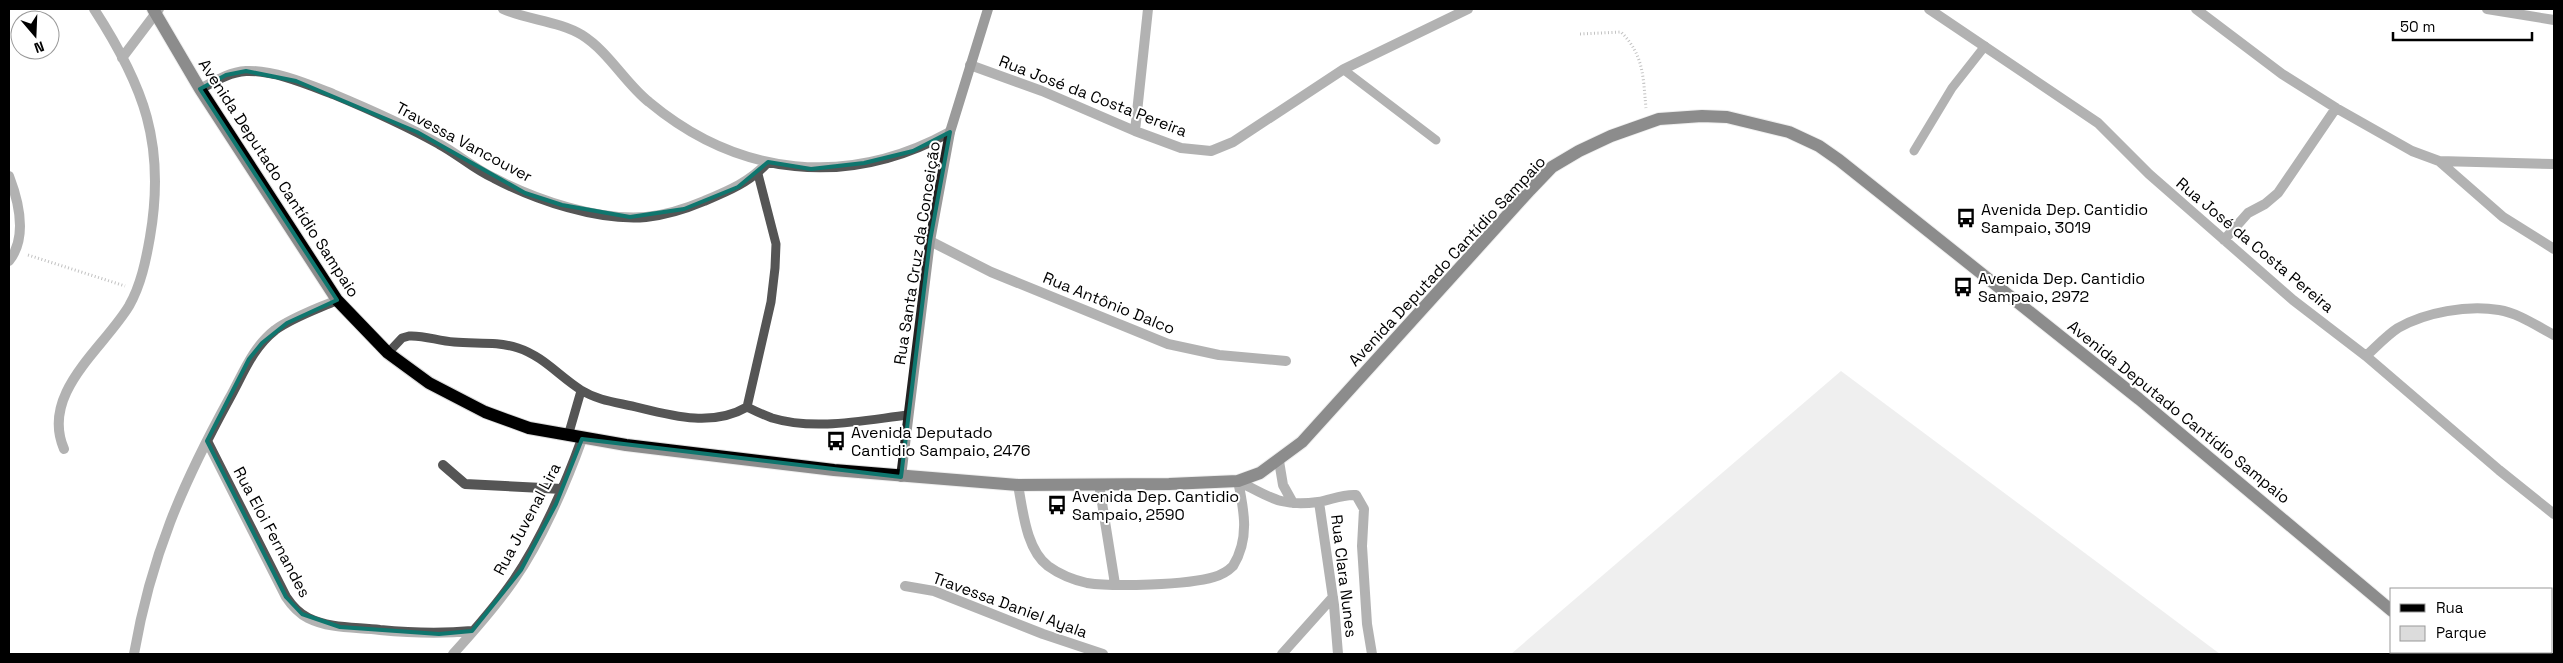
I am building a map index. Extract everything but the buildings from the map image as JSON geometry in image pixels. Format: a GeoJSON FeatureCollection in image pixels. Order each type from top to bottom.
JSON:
{"type":"FeatureCollection","features":[{"type":"Feature","properties":{"kind":"main road","name":"Avenida Deputado Cantídio Sampaio"},"geometry":{"type":"LineString","coordinates":[[156,10],[200,89],[337,300],[388,353],[429,383],[484,412],[529,428],[582,439],[901,477],[1018,485],[1238,481],[1260,473],[1302,442],[1552,167],[1611,136],[1648,123],[1677,116],[1735,119],[1789,132],[1819,146],[1840,160],[2139,399],[2390,609]]}},
{"type":"Feature","properties":{"kind":"street"},"geometry":{"type":"LineString","coordinates":[[64,449],[58,424],[62,399],[78,373],[116,326],[138,288],[153,221],[154,147],[141,96],[94,9]]}},
{"type":"Feature","properties":{"kind":"street"},"geometry":{"type":"LineString","coordinates":[[503,9],[582,35],[593,44],[632,88],[667,116],[702,137],[768,162],[783,166],[811,169],[864,164],[913,151],[950,132]]}},
{"type":"Feature","properties":{"kind":"street","name":"Rua Santa Cruz da Conceição"},"geometry":{"type":"LineString","coordinates":[[901,477],[930,241],[950,132],[988,9]]}},
{"type":"Feature","properties":{"kind":"street"},"geometry":{"type":"LineString","coordinates":[[1135,131],[1148,9]]}},
{"type":"Feature","properties":{"kind":"street","name":"Rua José da Costa Pereira"},"geometry":{"type":"LineString","coordinates":[[970,65],[1042,91],[1135,131],[1181,148],[1203,151],[1217,149],[1233,142],[1344,70],[1468,9]]}},
{"type":"Feature","properties":{"kind":"street","name":"Rua José da Costa Pereira"},"geometry":{"type":"LineString","coordinates":[[1929,9],[2098,122],[2149,174],[2293,300],[2366,356],[2499,470],[2554,514]]}},
{"type":"Feature","properties":{"kind":"street"},"geometry":{"type":"LineString","coordinates":[[2196,9],[2282,74],[2336,108],[2404,147],[2439,161],[2503,217],[2554,249]]}},
{"type":"Feature","properties":{"kind":"street"},"geometry":{"type":"LineString","coordinates":[[2487,9],[2554,20]]}},
{"type":"Feature","properties":{"kind":"street"},"geometry":{"type":"LineString","coordinates":[[122,58],[156,10]]}},
{"type":"Feature","properties":{"kind":"street","name":"Travessa Vancouver"},"geometry":{"type":"LineString","coordinates":[[200,89],[226,75],[246,71],[270,74],[296,81],[350,101],[418,132],[452,151],[480,171],[525,193],[562,205],[611,216],[645,217],[684,209],[738,186],[758,174],[768,162]]}},
{"type":"Feature","properties":{"kind":"street"},"geometry":{"type":"LineString","coordinates":[[2224,240],[2248,213],[2265,204],[2278,193],[2336,108]]}},
{"type":"Feature","properties":{"kind":"street"},"geometry":{"type":"LineString","coordinates":[[2439,161],[2554,164]]}},
{"type":"Feature","properties":{"kind":"street"},"geometry":{"type":"LineString","coordinates":[[9,176],[21,228],[16,251],[9,261]]}},
{"type":"Feature","properties":{"kind":"street","name":"Rua Antônio Dalco"},"geometry":{"type":"LineString","coordinates":[[930,241],[991,272],[1168,344],[1219,355],[1286,361]]}},
{"type":"Feature","properties":{"kind":"street"},"geometry":{"type":"LineString","coordinates":[[134,654],[147,591],[163,536],[183,487],[249,360],[262,343],[287,323],[337,300]]}},
{"type":"Feature","properties":{"kind":"street"},"geometry":{"type":"LineString","coordinates":[[2366,356],[2398,328],[2432,314],[2460,310],[2499,310],[2524,319],[2554,335]]}},
{"type":"Feature","properties":{"kind":"street","name":"Rua Juvenal Lira"},"geometry":{"type":"LineString","coordinates":[[453,654],[521,570],[562,489],[582,439]]}},
{"type":"Feature","properties":{"kind":"street","name":"Rua Eloi Fernandes"},"geometry":{"type":"LineString","coordinates":[[207,441],[293,608],[323,623],[356,628],[439,634],[472,631]]}},
{"type":"Feature","properties":{"kind":"street"},"geometry":{"type":"LineString","coordinates":[[1279,460],[1283,485],[1293,503]]}},
{"type":"Feature","properties":{"kind":"street"},"geometry":{"type":"LineString","coordinates":[[443,465],[465,484],[562,489]]}},
{"type":"Feature","properties":{"kind":"street"},"geometry":{"type":"LineString","coordinates":[[1018,485],[1026,527],[1036,551],[1047,566],[1066,576],[1087,583],[1115,584],[1186,582],[1214,577],[1228,571],[1238,559],[1243,540],[1245,516],[1238,481]]}},
{"type":"Feature","properties":{"kind":"street","name":"Avenida Deputado Cantídio Sampaio"},"geometry":{"type":"LineString","coordinates":[[1238,481],[1280,502],[1319,502],[1356,495],[1364,509],[1362,546],[1367,624],[1372,654]]}},
{"type":"Feature","properties":{"kind":"street"},"geometry":{"type":"LineString","coordinates":[[1099,484],[1115,584]]}},
{"type":"Feature","properties":{"kind":"street","name":"Rua Clara Nunes"},"geometry":{"type":"LineString","coordinates":[[1319,502],[1333,597],[1338,654]]}},
{"type":"Feature","properties":{"kind":"street","name":"Travessa Daniel Ayala"},"geometry":{"type":"LineString","coordinates":[[905,586],[934,591],[1043,634],[1103,654]]}},
{"type":"Feature","properties":{"kind":"street"},"geometry":{"type":"LineString","coordinates":[[1282,654],[1333,597]]}},
{"type":"Feature","properties":{"kind":"lane"},"geometry":{"type":"LineString","coordinates":[[1914,151],[1952,88],[1986,46]]}},
{"type":"Feature","properties":{"kind":"lane"},"geometry":{"type":"LineString","coordinates":[[1344,70],[1436,140]]}},
{"type":"Feature","properties":{"kind":"lane"},"geometry":{"type":"LineString","coordinates":[[747,407],[771,302],[776,260],[776,244],[758,174]]}},
{"type":"Feature","properties":{"kind":"lane"},"geometry":{"type":"LineString","coordinates":[[388,353],[402,338],[408,336],[453,342],[492,342],[524,350],[549,365],[581,391],[608,402],[687,418],[711,418],[747,407],[773,418],[800,423],[835,423],[908,415]]}},
{"type":"Feature","properties":{"kind":"lane"},"geometry":{"type":"LineString","coordinates":[[568,436],[581,391]]}},
{"type":"Feature","properties":{"kind":"path"},"geometry":{"type":"LineString","coordinates":[[1580,34],[1621,32],[1630,41],[1637,51],[1642,66],[1648,123]]}},
{"type":"Feature","properties":{"kind":"path"},"geometry":{"type":"LineString","coordinates":[[16,251],[130,288],[138,288]]}},
{"type":"Feature","properties":{"kind":"highlighted area"},"geometry":{"type":"Polygon","coordinates":[[[246,71],[296,81],[417,132],[525,193],[562,205],[630,217],[684,209],[738,187],[768,162],[811,169],[864,163],[913,151],[950,132],[930,241],[901,477],[582,439],[556,504],[521,570],[472,631],[439,634],[340,627],[302,614],[286,597],[207,441],[249,359],[262,343],[287,323],[337,300],[200,89],[226,75],[246,71]]]}},
{"type":"Feature","properties":{"kind":"green space"},"geometry":{"type":"Polygon","coordinates":[[[1841,371],[2220,654],[1511,654],[1841,371]]]}},
{"type":"Feature","properties":{"kind":"place","name":"Avenida Dep. Cantidio Sampaio, 3019"},"geometry":{"type":"Point","coordinates":[1966,218]}},
{"type":"Feature","properties":{"kind":"place","name":"Avenida Dep. Cantidio Sampaio, 2972"},"geometry":{"type":"Point","coordinates":[1963,287]}},
{"type":"Feature","properties":{"kind":"place","name":"Avenida Deputado Cantidio Sampaio, 2476"},"geometry":{"type":"Point","coordinates":[836,441]}},
{"type":"Feature","properties":{"kind":"place","name":"Avenida Dep. Cantidio Sampaio, 2590"},"geometry":{"type":"Point","coordinates":[1057,505]}}]}
